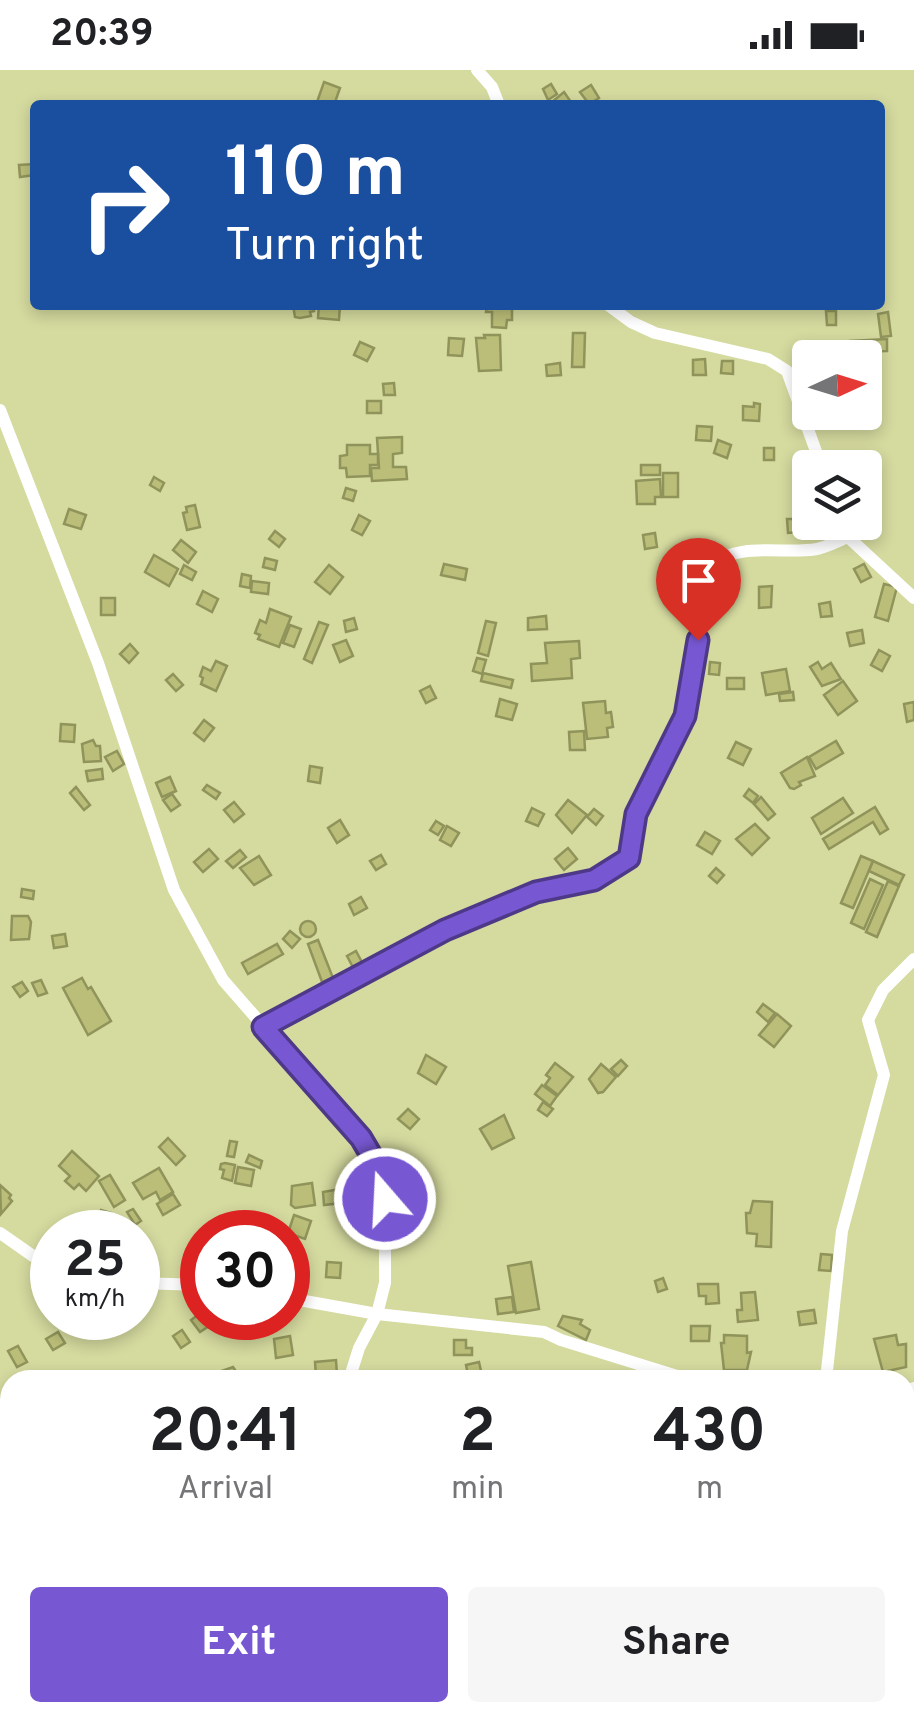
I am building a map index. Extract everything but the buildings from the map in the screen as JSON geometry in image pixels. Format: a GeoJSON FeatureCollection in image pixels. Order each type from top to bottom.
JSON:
{"type":"FeatureCollection","features":[{"type":"Feature","properties":{"kind":"street"},"geometry":{"type":"LineString","coordinates":[[477,70],[497,100]]}},
{"type":"Feature","properties":{"kind":"street"},"geometry":{"type":"LineString","coordinates":[[615,310],[656,332],[768,359],[787,371],[816,450]]}},
{"type":"Feature","properties":{"kind":"street"},"geometry":{"type":"LineString","coordinates":[[0,410],[98,662],[174,890],[223,980],[361,1138],[381,1172],[385,1199],[385,1283],[377,1314],[351,1370]]}},
{"type":"Feature","properties":{"kind":"street"},"geometry":{"type":"LineString","coordinates":[[263,1027],[445,930],[536,892],[594,880],[629,858],[636,814],[685,716],[712,565],[756,551],[818,549],[840,540]]}},
{"type":"Feature","properties":{"kind":"street"},"geometry":{"type":"LineString","coordinates":[[851,540],[914,598]]}},
{"type":"Feature","properties":{"kind":"street"},"geometry":{"type":"LineString","coordinates":[[827,1370],[842,1232],[884,1075],[868,1020],[884,990],[914,959]]}},
{"type":"Feature","properties":{"kind":"street"},"geometry":{"type":"LineString","coordinates":[[0,1234],[30,1254]]}},
{"type":"Feature","properties":{"kind":"street"},"geometry":{"type":"LineString","coordinates":[[310,1302],[377,1314],[544,1332],[658,1370]]}},
{"type":"Feature","properties":{"kind":"route"},"geometry":{"type":"LineString","coordinates":[[385,1199],[381,1172],[361,1138],[263,1027],[445,930],[536,892],[594,880],[629,858],[636,814],[685,716],[698,640]]}}]}
